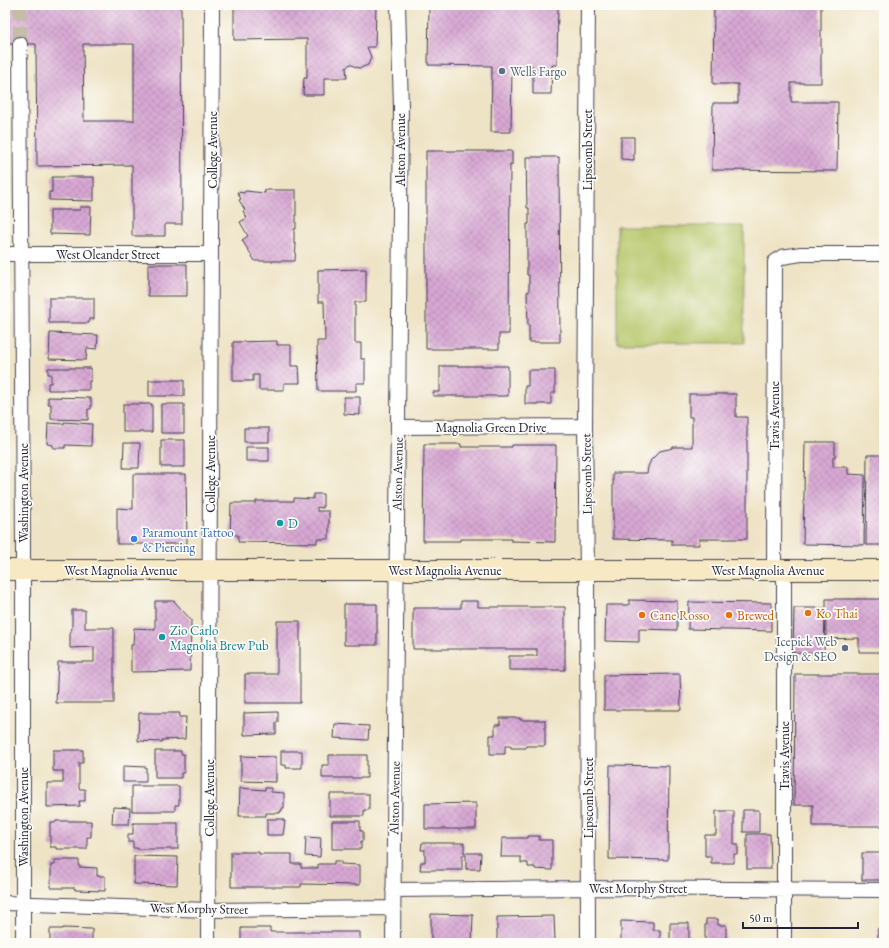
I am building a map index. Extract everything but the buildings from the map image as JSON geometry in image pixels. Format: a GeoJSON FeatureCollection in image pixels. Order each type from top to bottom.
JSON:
{"type":"FeatureCollection","features":[{"type":"Feature","properties":{"kind":"street","name":"College Avenue"},"geometry":{"type":"LineString","coordinates":[[208,943],[212,5]]}},
{"type":"Feature","properties":{"kind":"street","name":"Alston Avenue"},"geometry":{"type":"LineString","coordinates":[[393,943],[401,107],[398,5]]}},
{"type":"Feature","properties":{"kind":"street","name":"Lipscomb Street"},"geometry":{"type":"LineString","coordinates":[[588,5],[585,426],[588,943]]}},
{"type":"Feature","properties":{"kind":"street","name":"Washington Avenue"},"geometry":{"type":"LineString","coordinates":[[20,44],[21,254],[14,570],[23,943]]}},
{"type":"Feature","properties":{"kind":"street","name":"West Oleander Street"},"geometry":{"type":"LineString","coordinates":[[5,254],[211,254]]}},
{"type":"Feature","properties":{"kind":"street","name":"Travis Avenue"},"geometry":{"type":"LineString","coordinates":[[784,943],[775,262],[782,257],[801,254],[884,254]]}},
{"type":"Feature","properties":{"kind":"street","name":"Magnolia Green Drive"},"geometry":{"type":"LineString","coordinates":[[398,427],[585,426]]}},
{"type":"Feature","properties":{"kind":"street","name":"West Magnolia Avenue"},"geometry":{"type":"LineString","coordinates":[[14,570],[884,570]]}},
{"type":"Feature","properties":{"kind":"street","name":"West Morphy Street"},"geometry":{"type":"LineString","coordinates":[[393,890],[588,888],[884,890]]}},
{"type":"Feature","properties":{"kind":"street","name":"West Morphy Street"},"geometry":{"type":"LineString","coordinates":[[5,903],[208,910],[393,908]]}},
{"type":"Feature","properties":{"kind":"green space"},"geometry":{"type":"Polygon","coordinates":[[[617,226],[744,226],[744,343],[617,343],[617,226]]]}},
{"type":"Feature","properties":{"kind":"tunnel"},"geometry":{"type":"LineString","coordinates":[[20,5],[20,44]]}},
{"type":"Feature","properties":{"kind":"place","name":"Wells Fargo"},"geometry":{"type":"Point","coordinates":[502,71]}},
{"type":"Feature","properties":{"kind":"place","name":"D"},"geometry":{"type":"Point","coordinates":[280,523]}},
{"type":"Feature","properties":{"kind":"place","name":"Paramount Tattoo & Piercing"},"geometry":{"type":"Point","coordinates":[134,539]}},
{"type":"Feature","properties":{"kind":"place","name":"Ko Thai"},"geometry":{"type":"Point","coordinates":[808,613]}},
{"type":"Feature","properties":{"kind":"place","name":"Cane Rosso"},"geometry":{"type":"Point","coordinates":[642,615]}},
{"type":"Feature","properties":{"kind":"place","name":"Brewed"},"geometry":{"type":"Point","coordinates":[729,615]}},
{"type":"Feature","properties":{"kind":"place","name":"Zio Carlo Magnolia Brew Pub"},"geometry":{"type":"Point","coordinates":[162,637]}},
{"type":"Feature","properties":{"kind":"place","name":"Icepick Web Design & SEO"},"geometry":{"type":"Point","coordinates":[845,648]}}]}
